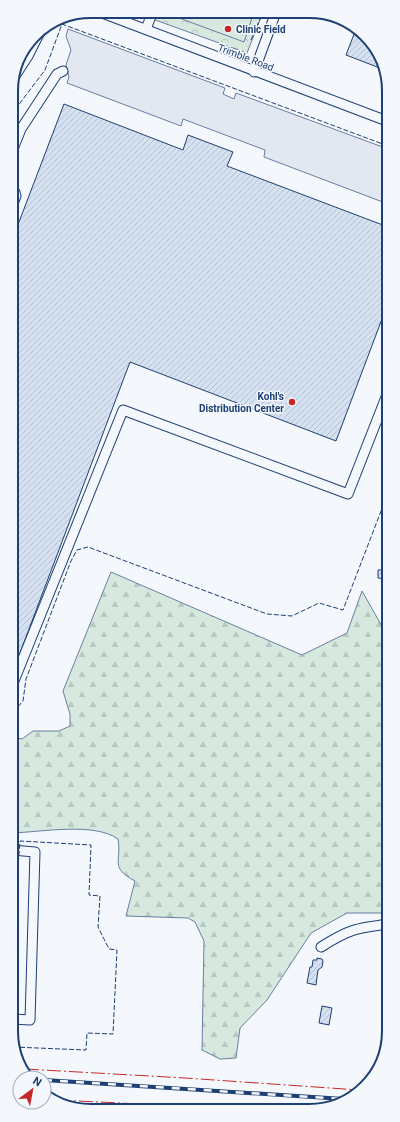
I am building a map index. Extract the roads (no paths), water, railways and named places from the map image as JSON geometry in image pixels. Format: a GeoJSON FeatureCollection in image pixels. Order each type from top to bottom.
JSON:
{"type":"FeatureCollection","features":[{"type":"Feature","properties":{"kind":"street","name":"Trimble Road"},"geometry":{"type":"LineString","coordinates":[[116,18],[254,72],[382,119]]}},
{"type":"Feature","properties":{"kind":"street"},"geometry":{"type":"LineString","coordinates":[[146,29],[150,18]]}},
{"type":"Feature","properties":{"kind":"street"},"geometry":{"type":"LineString","coordinates":[[254,72],[274,18]]}},
{"type":"Feature","properties":{"kind":"street"},"geometry":{"type":"LineString","coordinates":[[26,59],[33,46]]}},
{"type":"Feature","properties":{"kind":"street"},"geometry":{"type":"LineString","coordinates":[[18,138],[22,129],[57,74],[63,71]]}},
{"type":"Feature","properties":{"kind":"street"},"geometry":{"type":"LineString","coordinates":[[18,671],[123,410],[348,494],[382,407]]}},
{"type":"Feature","properties":{"kind":"street"},"geometry":{"type":"LineString","coordinates":[[18,851],[35,852],[30,1020],[18,1019]]}},
{"type":"Feature","properties":{"kind":"street"},"geometry":{"type":"LineString","coordinates":[[321,947],[346,931],[360,927],[382,925]]}},
{"type":"Feature","properties":{"kind":"railway"},"geometry":{"type":"LineString","coordinates":[[52,1081],[336,1098]]}},
{"type":"Feature","properties":{"kind":"place","name":"Clinic Field"},"geometry":{"type":"Point","coordinates":[228,29]}},
{"type":"Feature","properties":{"kind":"place","name":"Kohl's Distribution Center"},"geometry":{"type":"Point","coordinates":[292,402]}}]}
